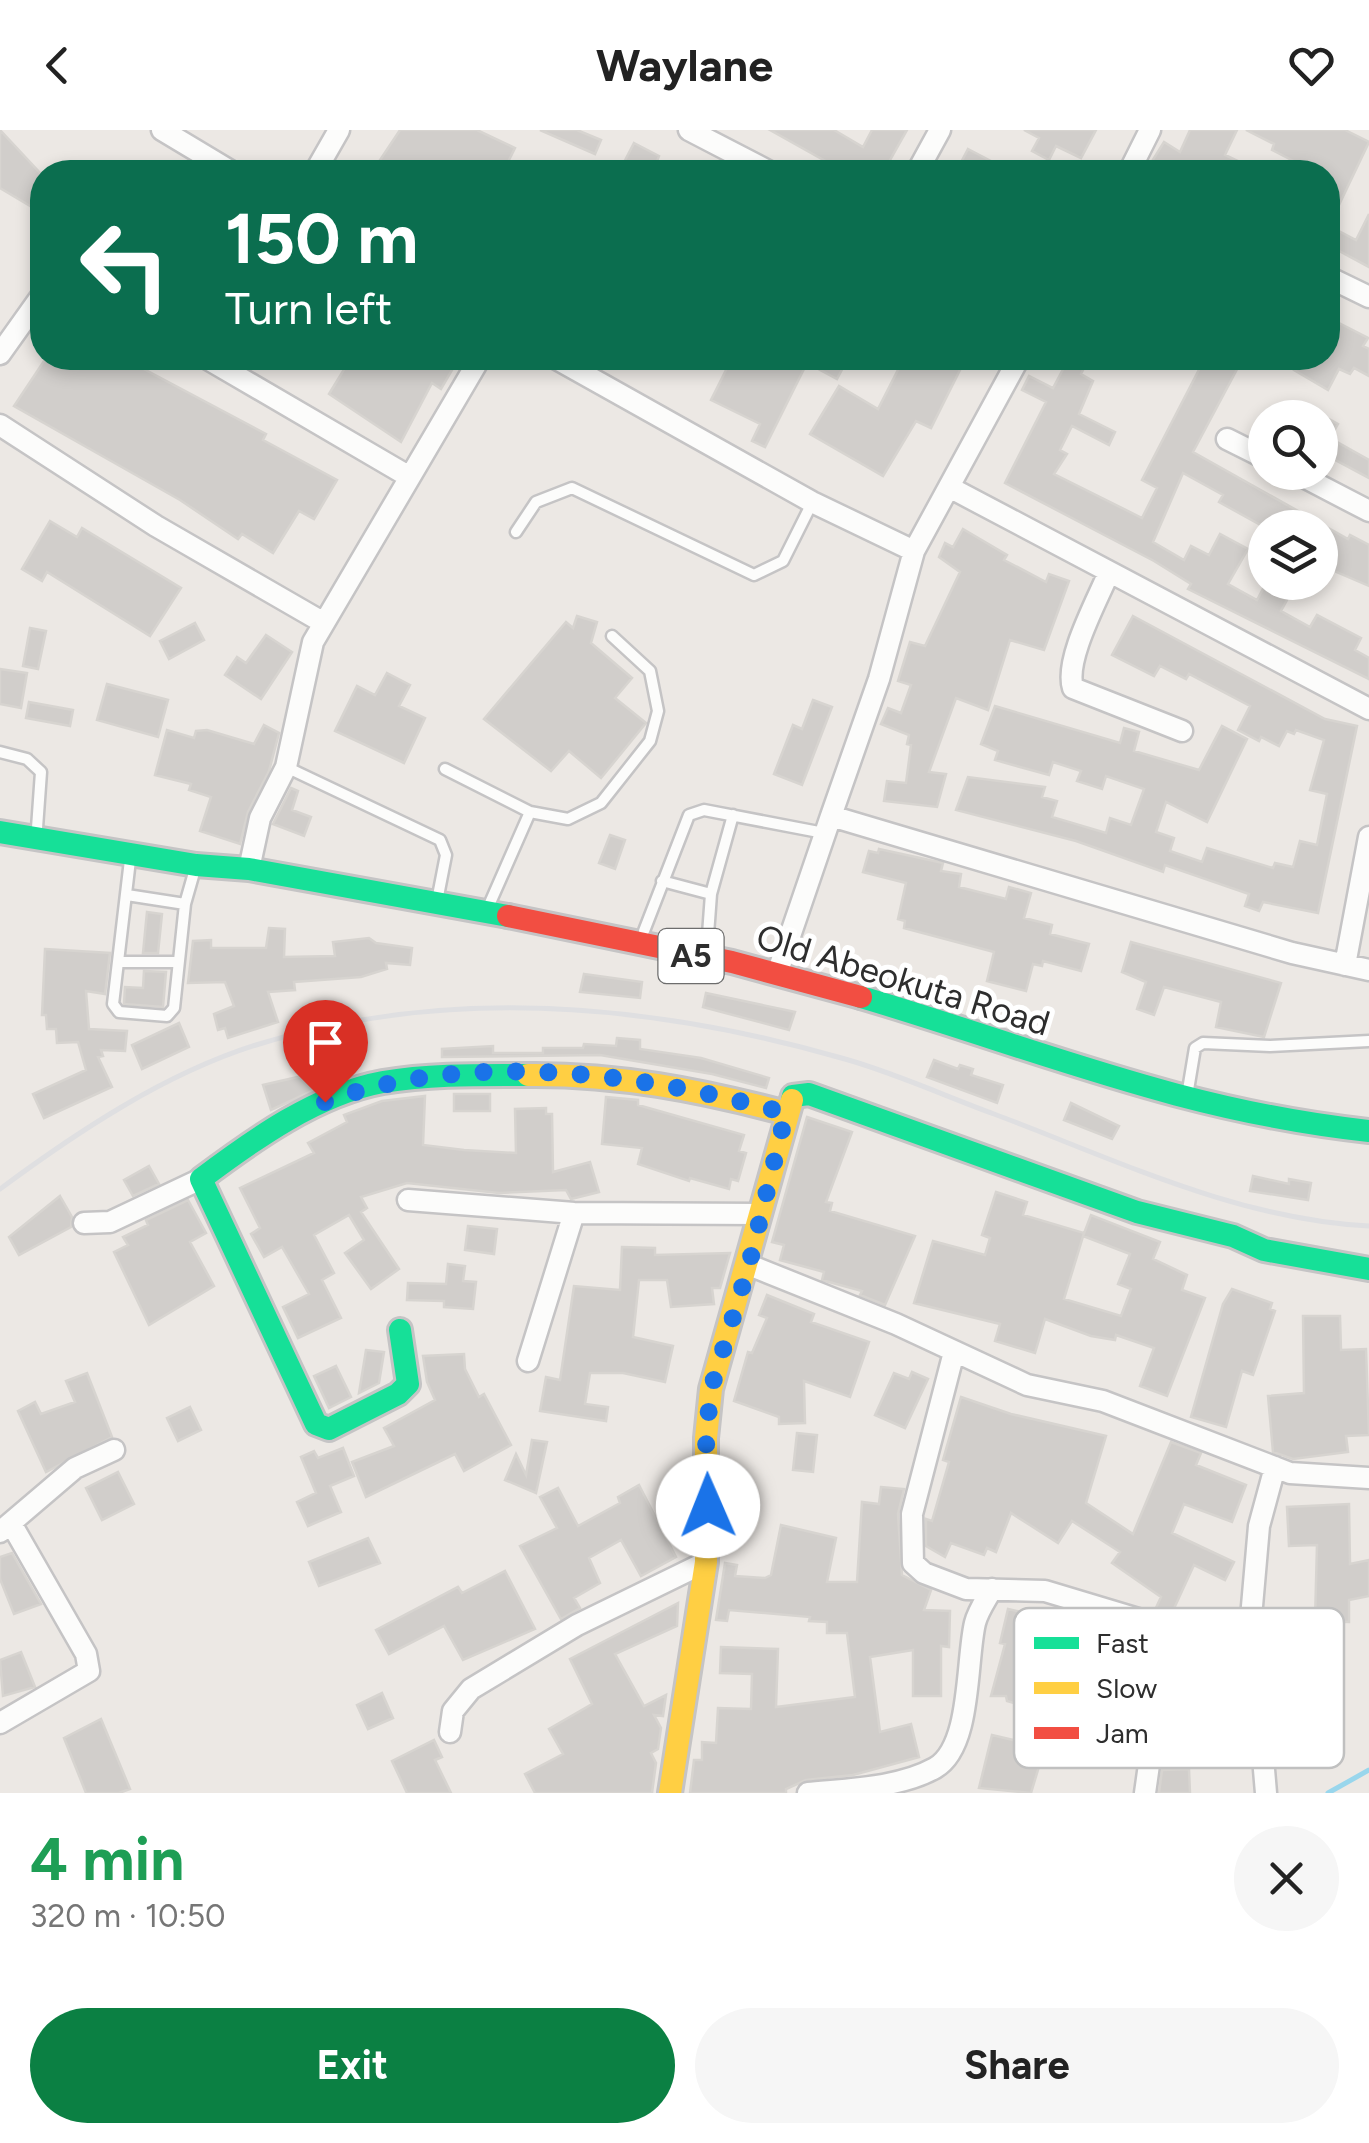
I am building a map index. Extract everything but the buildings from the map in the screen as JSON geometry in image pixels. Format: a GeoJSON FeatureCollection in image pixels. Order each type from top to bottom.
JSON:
{"type":"FeatureCollection","features":[{"type":"Feature","properties":{"kind":"main road","name":"Old Abeokuta Road"},"geometry":{"type":"LineString","coordinates":[[0,832],[196,865],[250,869],[640,944],[777,974],[880,1002],[1081,1072],[1185,1103],[1277,1122],[1369,1131]]}},
{"type":"Feature","properties":{"kind":"main road"},"geometry":{"type":"LineString","coordinates":[[400,1330],[408,1384],[398,1394],[330,1428],[316,1424],[202,1179],[246,1145],[325,1102],[378,1083],[429,1076],[597,1074],[709,1092],[786,1113]]}},
{"type":"Feature","properties":{"kind":"main road"},"geometry":{"type":"LineString","coordinates":[[670,1793],[706,1562],[710,1400],[793,1096],[809,1094],[1137,1212],[1234,1236],[1264,1250],[1369,1269]]}},
{"type":"Feature","properties":{"kind":"street"},"geometry":{"type":"LineString","coordinates":[[162,130],[212,160]]}},
{"type":"Feature","properties":{"kind":"street"},"geometry":{"type":"LineString","coordinates":[[321,160],[340,130]]}},
{"type":"Feature","properties":{"kind":"street"},"geometry":{"type":"LineString","coordinates":[[689,130],[747,160]]}},
{"type":"Feature","properties":{"kind":"street"},"geometry":{"type":"LineString","coordinates":[[924,160],[940,130]]}},
{"type":"Feature","properties":{"kind":"street"},"geometry":{"type":"LineString","coordinates":[[1134,160],[1150,130]]}},
{"type":"Feature","properties":{"kind":"street"},"geometry":{"type":"LineString","coordinates":[[1340,283],[1369,297]]}},
{"type":"Feature","properties":{"kind":"street"},"geometry":{"type":"LineString","coordinates":[[0,354],[30,312]]}},
{"type":"Feature","properties":{"kind":"street"},"geometry":{"type":"LineString","coordinates":[[227,370],[408,476]]}},
{"type":"Feature","properties":{"kind":"street"},"geometry":{"type":"LineString","coordinates":[[250,869],[260,818],[286,768],[313,642],[473,370]]}},
{"type":"Feature","properties":{"kind":"street"},"geometry":{"type":"LineString","coordinates":[[576,370],[812,502],[914,551]]}},
{"type":"Feature","properties":{"kind":"street"},"geometry":{"type":"LineString","coordinates":[[777,974],[879,679],[914,551],[1013,370]]}},
{"type":"Feature","properties":{"kind":"street"},"geometry":{"type":"LineString","coordinates":[[0,425],[156,526],[324,623]]}},
{"type":"Feature","properties":{"kind":"street"},"geometry":{"type":"LineString","coordinates":[[1227,439],[1248,450]]}},
{"type":"Feature","properties":{"kind":"street"},"geometry":{"type":"LineString","coordinates":[[949,487],[1369,710]]}},
{"type":"Feature","properties":{"kind":"street"},"geometry":{"type":"LineString","coordinates":[[1329,490],[1369,511]]}},
{"type":"Feature","properties":{"kind":"street"},"geometry":{"type":"LineString","coordinates":[[1109,572],[1079,644],[1070,682],[1078,694],[1182,731]]}},
{"type":"Feature","properties":{"kind":"street"},"geometry":{"type":"LineString","coordinates":[[828,825],[1292,953],[1369,970]]}},
{"type":"Feature","properties":{"kind":"street"},"geometry":{"type":"LineString","coordinates":[[1345,965],[1369,837]]}},
{"type":"Feature","properties":{"kind":"street"},"geometry":{"type":"LineString","coordinates":[[84,1223],[110,1222],[202,1179]]}},
{"type":"Feature","properties":{"kind":"street"},"geometry":{"type":"LineString","coordinates":[[408,1200],[574,1213],[760,1214]]}},
{"type":"Feature","properties":{"kind":"street"},"geometry":{"type":"LineString","coordinates":[[528,1361],[574,1213]]}},
{"type":"Feature","properties":{"kind":"street"},"geometry":{"type":"LineString","coordinates":[[749,1265],[1027,1385],[1103,1401],[1275,1467],[1316,1478],[1369,1478]]}},
{"type":"Feature","properties":{"kind":"street"},"geometry":{"type":"LineString","coordinates":[[954,1352],[912,1514],[913,1563],[924,1574],[966,1589],[1045,1591],[1112,1608]]}},
{"type":"Feature","properties":{"kind":"street"},"geometry":{"type":"LineString","coordinates":[[0,1722],[89,1671],[86,1654],[6,1528],[75,1468],[114,1450]]}},
{"type":"Feature","properties":{"kind":"street"},"geometry":{"type":"LineString","coordinates":[[1252,1608],[1260,1526],[1275,1467]]}},
{"type":"Feature","properties":{"kind":"street"},"geometry":{"type":"LineString","coordinates":[[450,1732],[452,1711],[471,1689],[577,1625],[706,1562]]}},
{"type":"Feature","properties":{"kind":"street"},"geometry":{"type":"LineString","coordinates":[[966,1589],[976,1619]]}},
{"type":"Feature","properties":{"kind":"street"},"geometry":{"type":"LineString","coordinates":[[808,1793],[864,1788],[902,1778],[936,1768],[949,1754],[965,1704],[976,1619],[992,1589]]}},
{"type":"Feature","properties":{"kind":"street"},"geometry":{"type":"LineString","coordinates":[[1145,1793],[1149,1768]]}},
{"type":"Feature","properties":{"kind":"street"},"geometry":{"type":"LineString","coordinates":[[1264,1768],[1266,1793]]}},
{"type":"Feature","properties":{"kind":"lane"},"geometry":{"type":"LineString","coordinates":[[516,532],[536,502],[572,488],[754,575],[783,562],[812,502]]}},
{"type":"Feature","properties":{"kind":"lane"},"geometry":{"type":"LineString","coordinates":[[445,768],[530,812],[568,819],[601,803],[650,741],[658,711],[650,671],[612,636]]}},
{"type":"Feature","properties":{"kind":"lane"},"geometry":{"type":"LineString","coordinates":[[0,752],[27,759],[41,772],[35,839]]}},
{"type":"Feature","properties":{"kind":"lane"},"geometry":{"type":"LineString","coordinates":[[286,768],[440,840],[446,855],[436,907]]}},
{"type":"Feature","properties":{"kind":"lane"},"geometry":{"type":"LineString","coordinates":[[640,944],[690,815],[704,810],[828,825]]}},
{"type":"Feature","properties":{"kind":"lane"},"geometry":{"type":"LineString","coordinates":[[486,914],[504,862],[530,812]]}},
{"type":"Feature","properties":{"kind":"lane"},"geometry":{"type":"LineString","coordinates":[[706,959],[711,894],[733,814]]}},
{"type":"Feature","properties":{"kind":"lane"},"geometry":{"type":"LineString","coordinates":[[130,854],[113,1004],[118,1012],[167,1016],[174,1008],[185,904],[196,865]]}},
{"type":"Feature","properties":{"kind":"lane"},"geometry":{"type":"LineString","coordinates":[[662,881],[711,894]]}},
{"type":"Feature","properties":{"kind":"lane"},"geometry":{"type":"LineString","coordinates":[[128,895],[185,904]]}},
{"type":"Feature","properties":{"kind":"lane"},"geometry":{"type":"LineString","coordinates":[[120,962],[178,962]]}},
{"type":"Feature","properties":{"kind":"lane"},"geometry":{"type":"LineString","coordinates":[[1185,1103],[1195,1048],[1203,1042],[1270,1046],[1369,1041]]}},
{"type":"Feature","properties":{"kind":"waterway"},"geometry":{"type":"LineString","coordinates":[[1328,1793],[1369,1770]]}},
{"type":"Feature","properties":{"kind":"railway"},"geometry":{"type":"LineString","coordinates":[[0,1189],[122,1106],[188,1072],[256,1045],[329,1026],[403,1014],[551,1009],[700,1025],[845,1059],[1225,1200],[1320,1221],[1369,1226]]}},
{"type":"Feature","properties":{"kind":"traffic: fast"},"geometry":{"type":"LineString","coordinates":[[0,832],[196,865],[249,869],[508,916]]}},
{"type":"Feature","properties":{"kind":"traffic: fast"},"geometry":{"type":"LineString","coordinates":[[861,997],[1172,1094],[1301,1122],[1369,1131]]}},
{"type":"Feature","properties":{"kind":"traffic: fast"},"geometry":{"type":"LineString","coordinates":[[400,1330],[408,1384],[398,1394],[329,1429],[316,1424],[201,1179],[287,1120],[358,1088],[419,1078],[528,1075]]}},
{"type":"Feature","properties":{"kind":"traffic: fast"},"geometry":{"type":"LineString","coordinates":[[792,1100],[793,1096],[809,1094],[1137,1212],[1233,1236],[1264,1250],[1369,1269]]}},
{"type":"Feature","properties":{"kind":"traffic: slow"},"geometry":{"type":"LineString","coordinates":[[528,1075],[594,1077],[658,1085],[786,1113]]}},
{"type":"Feature","properties":{"kind":"traffic: slow"},"geometry":{"type":"LineString","coordinates":[[670,1793],[706,1562],[706,1438],[711,1389],[792,1100]]}},
{"type":"Feature","properties":{"kind":"traffic: jam"},"geometry":{"type":"LineString","coordinates":[[508,916],[732,962],[861,997]]}},
{"type":"Feature","properties":{"kind":"route"},"geometry":{"type":"LineString","coordinates":[[325,1102],[378,1083],[429,1076],[597,1074],[709,1092],[786,1113],[749,1265],[711,1389],[706,1438],[708,1506]]}}]}
